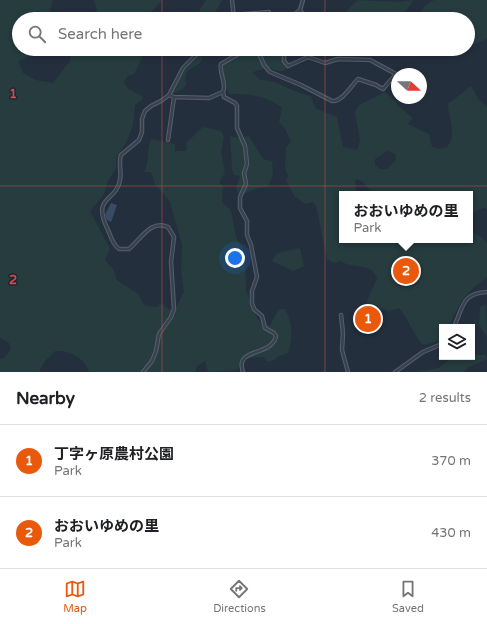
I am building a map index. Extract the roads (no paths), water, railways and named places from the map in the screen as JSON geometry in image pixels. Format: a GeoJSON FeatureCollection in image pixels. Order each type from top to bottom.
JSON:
{"type":"FeatureCollection","features":[{"type":"Feature","properties":{"kind":"street"},"geometry":{"type":"LineString","coordinates":[[232,0],[234,12]]}},
{"type":"Feature","properties":{"kind":"street"},"geometry":{"type":"LineString","coordinates":[[298,12],[300,10],[303,0]]}},
{"type":"Feature","properties":{"kind":"street"},"geometry":{"type":"LineString","coordinates":[[143,372],[152,361],[156,351],[159,334],[171,317],[174,309],[171,262],[174,237],[168,227],[157,225],[150,228],[129,249],[119,249],[114,244],[103,221],[102,210],[105,201],[117,187],[120,180],[119,159],[121,155],[136,144],[141,136],[142,119],[145,111],[161,101],[168,94],[182,68],[195,56]]}},
{"type":"Feature","properties":{"kind":"street"},"geometry":{"type":"LineString","coordinates":[[235,56],[221,64],[220,71],[224,86],[224,97],[235,103],[237,106],[237,128],[245,144],[247,164],[244,173],[246,184],[239,201],[240,210],[247,220],[247,235],[257,277],[252,291],[252,303],[254,309],[262,316],[266,330],[274,333],[276,336],[275,340],[267,349],[252,352],[248,356],[242,363],[243,372]]}},
{"type":"Feature","properties":{"kind":"street"},"geometry":{"type":"LineString","coordinates":[[260,56],[264,66],[270,72],[301,85],[332,101],[336,101],[340,98],[358,79],[383,89],[396,74],[370,60],[338,59],[325,64],[308,57],[288,66],[284,61],[284,56]]}},
{"type":"Feature","properties":{"kind":"street"},"geometry":{"type":"LineString","coordinates":[[168,94],[174,97],[209,98],[223,92]]}},
{"type":"Feature","properties":{"kind":"street"},"geometry":{"type":"LineString","coordinates":[[168,140],[174,97]]}},
{"type":"Feature","properties":{"kind":"street"},"geometry":{"type":"LineString","coordinates":[[455,324],[468,297],[476,292],[487,292]]}},
{"type":"Feature","properties":{"kind":"street"},"geometry":{"type":"LineString","coordinates":[[341,315],[343,333],[342,350],[348,372]]}},
{"type":"Feature","properties":{"kind":"street"},"geometry":{"type":"LineString","coordinates":[[395,372],[423,352],[439,345]]}},
{"type":"Feature","properties":{"kind":"water"},"geometry":{"type":"Polygon","coordinates":[[[111,203],[117,205],[111,222],[107,220],[105,215],[111,203]]]}},
{"type":"Feature","properties":{"kind":"place","name":"おおいゆめの里"},"geometry":{"type":"Point","coordinates":[406,271]}},
{"type":"Feature","properties":{"kind":"place","name":"丁字ヶ原農村公園"},"geometry":{"type":"Point","coordinates":[368,319]}}]}
